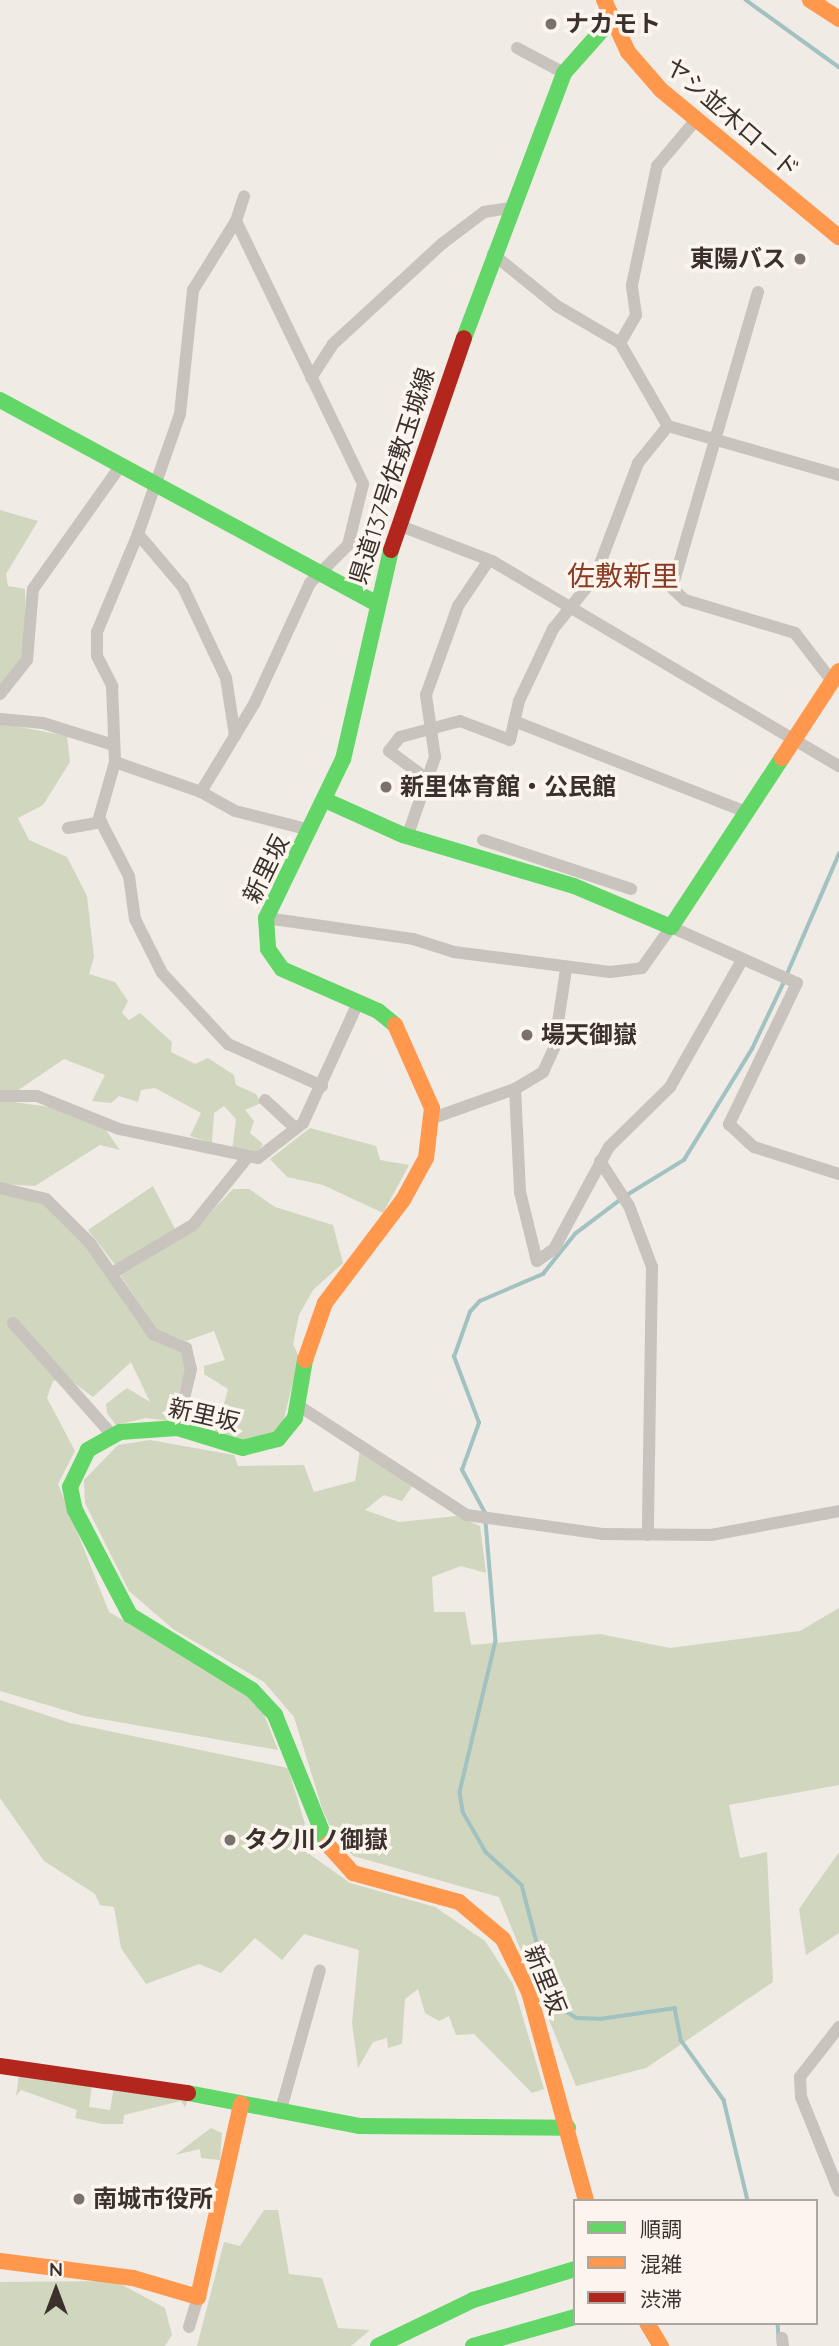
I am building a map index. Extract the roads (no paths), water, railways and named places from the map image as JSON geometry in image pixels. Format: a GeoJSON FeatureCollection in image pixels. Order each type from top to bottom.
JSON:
{"type":"FeatureCollection","features":[{"type":"Feature","properties":{"kind":"main road","name":"ヤシ並木ロード"},"geometry":{"type":"LineString","coordinates":[[604,0],[611,20],[645,74],[695,121],[839,236]]}},
{"type":"Feature","properties":{"kind":"main road"},"geometry":{"type":"LineString","coordinates":[[819,2],[839,19]]}},
{"type":"Feature","properties":{"kind":"main road","name":"県道137号佐敷玉城線"},"geometry":{"type":"LineString","coordinates":[[0,400],[374,602],[398,525],[509,208],[564,73],[611,20]]}},
{"type":"Feature","properties":{"kind":"main road","name":"新里坂"},"geometry":{"type":"LineString","coordinates":[[374,602],[356,719],[325,800],[266,918],[268,948],[282,969],[358,1003],[403,1032],[425,1076],[433,1118],[428,1151],[410,1189],[319,1316],[299,1406],[278,1439],[255,1448],[177,1428],[113,1435],[80,1459],[71,1487],[75,1510],[125,1608],[266,1704],[281,1726],[321,1837],[347,1869],[452,1900],[494,1928],[529,1992],[568,2128]]}},
{"type":"Feature","properties":{"kind":"main road"},"geometry":{"type":"LineString","coordinates":[[325,800],[407,837],[524,872],[671,927],[835,676]]}},
{"type":"Feature","properties":{"kind":"main road"},"geometry":{"type":"LineString","coordinates":[[0,2066],[359,2126],[568,2128],[586,2199]]}},
{"type":"Feature","properties":{"kind":"main road"},"geometry":{"type":"LineString","coordinates":[[0,2261],[133,2278],[198,2297],[241,2105]]}},
{"type":"Feature","properties":{"kind":"main road"},"geometry":{"type":"LineString","coordinates":[[378,2346],[473,2300],[573,2270]]}},
{"type":"Feature","properties":{"kind":"main road"},"geometry":{"type":"LineString","coordinates":[[473,2346],[573,2318]]}},
{"type":"Feature","properties":{"kind":"main road"},"geometry":{"type":"LineString","coordinates":[[648,2325],[661,2346]]}},
{"type":"Feature","properties":{"kind":"street"},"geometry":{"type":"LineString","coordinates":[[517,48],[564,73]]}},
{"type":"Feature","properties":{"kind":"street"},"geometry":{"type":"LineString","coordinates":[[620,343],[636,315],[632,285],[657,166],[695,121]]}},
{"type":"Feature","properties":{"kind":"street"},"geometry":{"type":"LineString","coordinates":[[244,196],[236,221],[192,290],[180,414],[158,485],[97,632],[97,656],[112,686],[115,762],[101,822],[129,876],[135,919],[162,973],[228,1044],[322,1086]]}},
{"type":"Feature","properties":{"kind":"street"},"geometry":{"type":"LineString","coordinates":[[311,378],[332,344],[470,219],[509,208]]}},
{"type":"Feature","properties":{"kind":"street"},"geometry":{"type":"LineString","coordinates":[[201,792],[235,736],[276,645],[319,572],[348,545],[363,484],[236,221]]}},
{"type":"Feature","properties":{"kind":"street"},"geometry":{"type":"LineString","coordinates":[[494,254],[557,306],[620,343],[668,426],[839,475]]}},
{"type":"Feature","properties":{"kind":"street"},"geometry":{"type":"LineString","coordinates":[[758,292],[713,439],[672,588],[685,600],[795,633],[835,676]]}},
{"type":"Feature","properties":{"kind":"street"},"geometry":{"type":"LineString","coordinates":[[427,779],[389,751],[400,737],[460,721],[510,740],[519,723],[519,701],[566,605],[595,576],[638,463],[668,426]]}},
{"type":"Feature","properties":{"kind":"street"},"geometry":{"type":"LineString","coordinates":[[0,694],[27,660],[33,589],[121,465]]}},
{"type":"Feature","properties":{"kind":"street"},"geometry":{"type":"LineString","coordinates":[[398,525],[489,560],[839,766]]}},
{"type":"Feature","properties":{"kind":"street"},"geometry":{"type":"LineString","coordinates":[[138,534],[188,598],[226,678],[235,736]]}},
{"type":"Feature","properties":{"kind":"street"},"geometry":{"type":"LineString","coordinates":[[407,837],[435,757],[426,695],[458,606],[489,560]]}},
{"type":"Feature","properties":{"kind":"street"},"geometry":{"type":"LineString","coordinates":[[0,719],[43,723],[113,745]]}},
{"type":"Feature","properties":{"kind":"street"},"geometry":{"type":"LineString","coordinates":[[519,723],[746,813]]}},
{"type":"Feature","properties":{"kind":"street"},"geometry":{"type":"LineString","coordinates":[[115,762],[201,792],[235,811],[310,830]]}},
{"type":"Feature","properties":{"kind":"street"},"geometry":{"type":"LineString","coordinates":[[68,828],[101,822]]}},
{"type":"Feature","properties":{"kind":"street"},"geometry":{"type":"LineString","coordinates":[[484,840],[631,889]]}},
{"type":"Feature","properties":{"kind":"street"},"geometry":{"type":"LineString","coordinates":[[519,851],[524,872]]}},
{"type":"Feature","properties":{"kind":"street"},"geometry":{"type":"LineString","coordinates":[[266,918],[566,970],[642,968],[671,927],[793,981],[729,1124],[754,1147],[839,1174]]}},
{"type":"Feature","properties":{"kind":"street"},"geometry":{"type":"LineString","coordinates":[[514,1090],[520,1192],[537,1261],[554,1249],[600,1161],[670,1087],[742,960]]}},
{"type":"Feature","properties":{"kind":"street"},"geometry":{"type":"LineString","coordinates":[[433,1118],[514,1090],[551,1063],[566,970]]}},
{"type":"Feature","properties":{"kind":"street"},"geometry":{"type":"LineString","coordinates":[[0,1096],[37,1096],[119,1129],[246,1159],[258,1158],[296,1128],[322,1086],[358,1003]]}},
{"type":"Feature","properties":{"kind":"street"},"geometry":{"type":"LineString","coordinates":[[265,1100],[296,1128]]}},
{"type":"Feature","properties":{"kind":"street"},"geometry":{"type":"LineString","coordinates":[[113,1273],[193,1225],[246,1159]]}},
{"type":"Feature","properties":{"kind":"street"},"geometry":{"type":"LineString","coordinates":[[600,1161],[628,1204],[652,1267],[648,1535]]}},
{"type":"Feature","properties":{"kind":"street"},"geometry":{"type":"LineString","coordinates":[[0,1188],[46,1199],[113,1273],[153,1334],[186,1348],[191,1369],[177,1428]]}},
{"type":"Feature","properties":{"kind":"street"},"geometry":{"type":"LineString","coordinates":[[13,1323],[113,1435]]}},
{"type":"Feature","properties":{"kind":"street"},"geometry":{"type":"LineString","coordinates":[[299,1406],[478,1517],[648,1535],[752,1531],[839,1511]]}},
{"type":"Feature","properties":{"kind":"street"},"geometry":{"type":"LineString","coordinates":[[279,2113],[320,1970]]}},
{"type":"Feature","properties":{"kind":"street"},"geometry":{"type":"LineString","coordinates":[[839,2027],[800,2077],[801,2098],[839,2192]]}},
{"type":"Feature","properties":{"kind":"street"},"geometry":{"type":"LineString","coordinates":[[189,2327],[198,2297]]}},
{"type":"Feature","properties":{"kind":"waterway"},"geometry":{"type":"LineString","coordinates":[[746,0],[839,67]]}},
{"type":"Feature","properties":{"kind":"waterway"},"geometry":{"type":"LineString","coordinates":[[787,974],[839,854]]}},
{"type":"Feature","properties":{"kind":"waterway"},"geometry":{"type":"LineString","coordinates":[[627,1195],[684,1160],[752,1049],[784,982]]}},
{"type":"Feature","properties":{"kind":"waterway"},"geometry":{"type":"LineString","coordinates":[[486,1515],[462,1470],[479,1423],[454,1357],[470,1312],[480,1301],[543,1274],[575,1234],[620,1200]]}},
{"type":"Feature","properties":{"kind":"waterway"},"geometry":{"type":"LineString","coordinates":[[486,1522],[496,1641],[460,1792],[463,1812],[486,1852],[522,1885],[553,2004],[577,2018],[600,2019],[675,2008],[681,2040],[724,2100],[748,2199]]}},
{"type":"Feature","properties":{"kind":"waterway"},"geometry":{"type":"LineString","coordinates":[[778,2325],[779,2337]]}},
{"type":"Feature","properties":{"kind":"place","name":"ナカモト"},"geometry":{"type":"Point","coordinates":[551,24]}},
{"type":"Feature","properties":{"kind":"place","name":"東陽バス"},"geometry":{"type":"Point","coordinates":[800,259]}},
{"type":"Feature","properties":{"kind":"place","name":"新里体育館・公民館"},"geometry":{"type":"Point","coordinates":[386,787]}},
{"type":"Feature","properties":{"kind":"place","name":"場天御嶽"},"geometry":{"type":"Point","coordinates":[527,1035]}},
{"type":"Feature","properties":{"kind":"place","name":"タク川ノ御嶽"},"geometry":{"type":"Point","coordinates":[230,1840]}},
{"type":"Feature","properties":{"kind":"place","name":"南城市役所"},"geometry":{"type":"Point","coordinates":[79,2199]}},
{"type":"Feature","properties":{"kind":"district","name":"佐敷新里"},"geometry":{"type":"Point","coordinates":[623,576]}}]}
